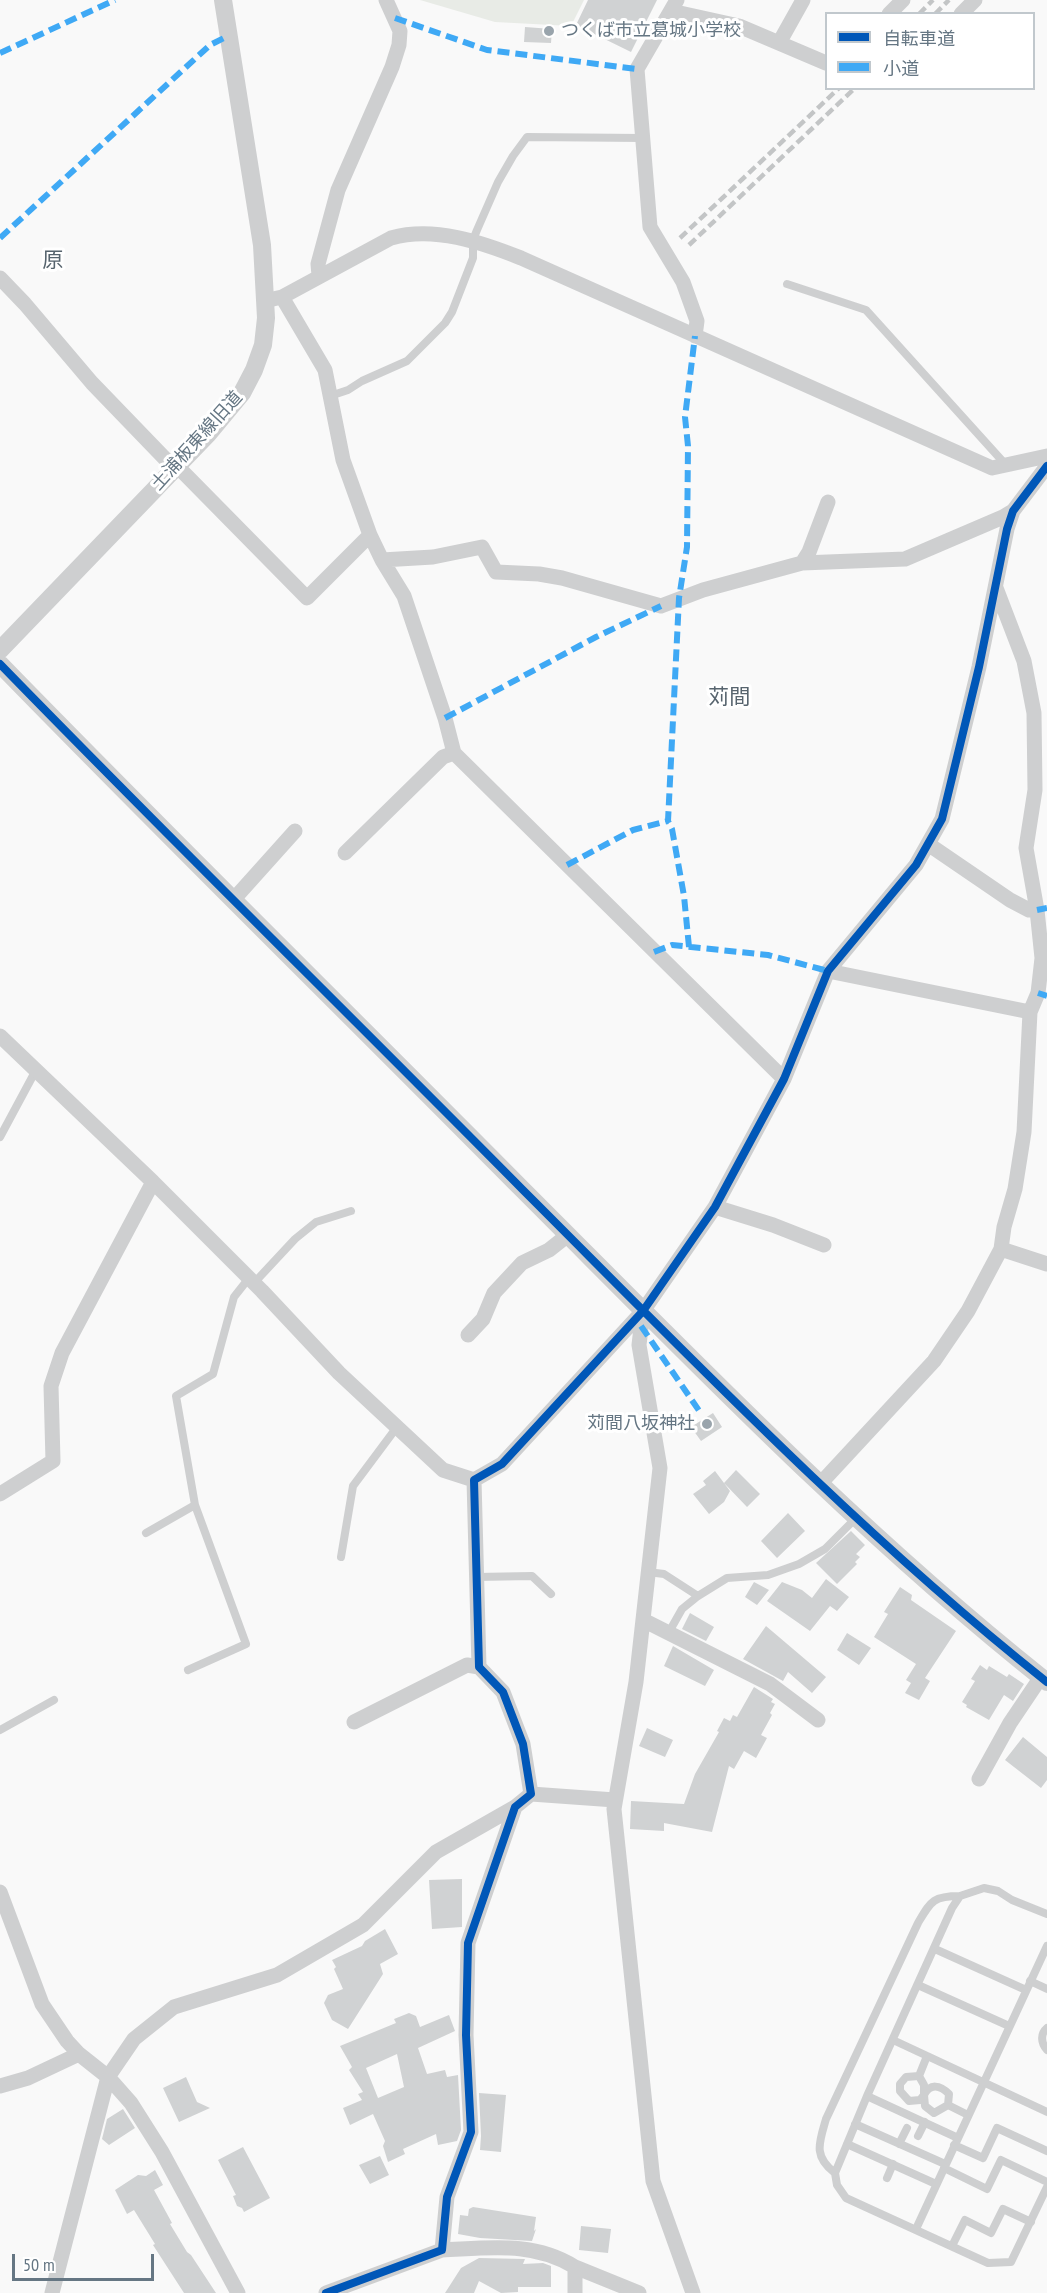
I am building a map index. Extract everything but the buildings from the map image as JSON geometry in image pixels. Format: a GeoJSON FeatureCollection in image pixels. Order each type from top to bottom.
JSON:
{"type":"FeatureCollection","features":[{"type":"Feature","properties":{"kind":"street"},"geometry":{"type":"LineString","coordinates":[[319,276],[318,264],[338,190],[392,67],[399,45],[400,31],[386,0]]}},
{"type":"Feature","properties":{"kind":"street"},"geometry":{"type":"LineString","coordinates":[[779,43],[803,0]]}},
{"type":"Feature","properties":{"kind":"street"},"geometry":{"type":"LineString","coordinates":[[891,12],[903,0]]}},
{"type":"Feature","properties":{"kind":"street"},"geometry":{"type":"LineString","coordinates":[[963,12],[975,0]]}},
{"type":"Feature","properties":{"kind":"street","name":"土浦板東線旧道"},"geometry":{"type":"LineString","coordinates":[[0,651],[208,434],[242,393],[263,345],[274,299],[262,244],[226,3]]}},
{"type":"Feature","properties":{"kind":"street"},"geometry":{"type":"LineString","coordinates":[[695,336],[697,321],[683,282],[650,227],[637,69],[674,6],[739,26],[825,63]]}},
{"type":"Feature","properties":{"kind":"street"},"geometry":{"type":"LineString","coordinates":[[784,1079],[454,753],[445,718],[404,596],[370,535],[343,460],[325,370],[274,299],[391,238],[404,234],[427,234],[473,240],[521,258],[992,468],[1047,456]]}},
{"type":"Feature","properties":{"kind":"street"},"geometry":{"type":"LineString","coordinates":[[0,279],[25,304],[92,383],[307,598],[370,535]]}},
{"type":"Feature","properties":{"kind":"street"},"geometry":{"type":"LineString","coordinates":[[0,1036],[153,1182],[339,1373],[443,1470],[474,1480],[502,1464],[643,1311],[715,1207],[784,1079],[828,971],[916,865],[928,844],[942,819],[996,588],[1007,529],[1013,511],[1047,466]]}},
{"type":"Feature","properties":{"kind":"street"},"geometry":{"type":"LineString","coordinates":[[801,563],[809,552],[828,502]]}},
{"type":"Feature","properties":{"kind":"street"},"geometry":{"type":"LineString","coordinates":[[382,560],[433,557],[482,547],[496,572],[539,573],[661,606],[703,590],[801,563],[905,560],[1013,511]]}},
{"type":"Feature","properties":{"kind":"street"},"geometry":{"type":"LineString","coordinates":[[820,1484],[934,1361],[968,1311],[1001,1249],[1004,1227],[1015,1189],[1024,1132],[1030,1012],[1038,993],[1042,957],[1037,910],[1026,848],[1035,790],[1034,713],[1024,661],[996,588]]}},
{"type":"Feature","properties":{"kind":"street"},"geometry":{"type":"LineString","coordinates":[[0,664],[643,1311],[820,1484],[975,1625],[1044,1679],[1010,1723],[979,1779]]}},
{"type":"Feature","properties":{"kind":"street"},"geometry":{"type":"LineString","coordinates":[[345,853],[444,757],[454,753]]}},
{"type":"Feature","properties":{"kind":"street"},"geometry":{"type":"LineString","coordinates":[[234,899],[295,831]]}},
{"type":"Feature","properties":{"kind":"street"},"geometry":{"type":"LineString","coordinates":[[928,844],[1010,900],[1029,910],[1037,910]]}},
{"type":"Feature","properties":{"kind":"street"},"geometry":{"type":"LineString","coordinates":[[828,971],[1030,1012]]}},
{"type":"Feature","properties":{"kind":"street"},"geometry":{"type":"LineString","coordinates":[[0,1494],[53,1461],[51,1386],[62,1353],[153,1182]]}},
{"type":"Feature","properties":{"kind":"street"},"geometry":{"type":"LineString","coordinates":[[715,1207],[773,1225],[824,1245]]}},
{"type":"Feature","properties":{"kind":"street"},"geometry":{"type":"LineString","coordinates":[[468,1335],[483,1319],[494,1293],[522,1263],[549,1250],[568,1235]]}},
{"type":"Feature","properties":{"kind":"street"},"geometry":{"type":"LineString","coordinates":[[1001,1249],[1047,1264]]}},
{"type":"Feature","properties":{"kind":"street"},"geometry":{"type":"LineString","coordinates":[[643,1311],[639,1345],[660,1468],[636,1682],[614,1809],[653,2181],[693,2293]]}},
{"type":"Feature","properties":{"kind":"street"},"geometry":{"type":"LineString","coordinates":[[474,1480],[479,1667]]}},
{"type":"Feature","properties":{"kind":"street"},"geometry":{"type":"LineString","coordinates":[[643,1620],[770,1684],[818,1720]]}},
{"type":"Feature","properties":{"kind":"street"},"geometry":{"type":"LineString","coordinates":[[354,1722],[467,1665],[479,1667],[503,1692],[523,1744],[531,1794]]}},
{"type":"Feature","properties":{"kind":"street"},"geometry":{"type":"LineString","coordinates":[[52,2293],[108,2077],[134,2039],[174,2007],[277,1975],[363,1925],[436,1852],[515,1807],[531,1794],[615,1800]]}},
{"type":"Feature","properties":{"kind":"street"},"geometry":{"type":"LineString","coordinates":[[442,2250],[447,2198],[471,2132],[466,2035],[468,1943],[515,1807]]}},
{"type":"Feature","properties":{"kind":"street"},"geometry":{"type":"LineString","coordinates":[[0,1892],[42,2004],[67,2041],[79,2054],[108,2077],[131,2103],[162,2152],[238,2293]]}},
{"type":"Feature","properties":{"kind":"street"},"geometry":{"type":"LineString","coordinates":[[0,2086],[28,2078],[79,2054]]}},
{"type":"Feature","properties":{"kind":"street"},"geometry":{"type":"LineString","coordinates":[[326,2293],[442,2250],[522,2247],[559,2257],[575,2267],[639,2293]]}},
{"type":"Feature","properties":{"kind":"street"},"geometry":{"type":"LineString","coordinates":[[575,2267],[575,2293]]}},
{"type":"Feature","properties":{"kind":"lane"},"geometry":{"type":"LineString","coordinates":[[330,396],[348,390],[362,381],[407,361],[445,323],[452,312],[473,258],[473,240],[498,182],[527,137],[642,138]]}},
{"type":"Feature","properties":{"kind":"lane"},"geometry":{"type":"LineString","coordinates":[[787,284],[866,310],[1006,466]]}},
{"type":"Feature","properties":{"kind":"lane"},"geometry":{"type":"LineString","coordinates":[[0,1137],[36,1070]]}},
{"type":"Feature","properties":{"kind":"lane"},"geometry":{"type":"LineString","coordinates":[[188,1670],[246,1644],[195,1505],[176,1396],[213,1374],[234,1297],[316,1222],[351,1211]]}},
{"type":"Feature","properties":{"kind":"lane"},"geometry":{"type":"LineString","coordinates":[[341,1557],[353,1486],[397,1427]]}},
{"type":"Feature","properties":{"kind":"lane"},"geometry":{"type":"LineString","coordinates":[[146,1533],[195,1505]]}},
{"type":"Feature","properties":{"kind":"lane"},"geometry":{"type":"LineString","coordinates":[[669,1632],[682,1609],[727,1578],[768,1575],[799,1564],[825,1550],[857,1517]]}},
{"type":"Feature","properties":{"kind":"lane"},"geometry":{"type":"LineString","coordinates":[[648,1572],[664,1574],[698,1596]]}},
{"type":"Feature","properties":{"kind":"lane"},"geometry":{"type":"LineString","coordinates":[[476,1577],[532,1576],[551,1594]]}},
{"type":"Feature","properties":{"kind":"lane"},"geometry":{"type":"LineString","coordinates":[[0,1730],[54,1700]]}},
{"type":"Feature","properties":{"kind":"lane"},"geometry":{"type":"LineString","coordinates":[[836,2173],[822,2159],[818,2145],[826,2119],[930,1902],[943,1896],[960,1896],[984,1888],[998,1891],[1012,1900],[1047,1914]]}},
{"type":"Feature","properties":{"kind":"lane"},"geometry":{"type":"LineString","coordinates":[[960,1896],[952,1908],[855,2124],[836,2173],[837,2185],[846,2198],[988,2263],[1011,2262],[1047,2187]]}},
{"type":"Feature","properties":{"kind":"lane"},"geometry":{"type":"LineString","coordinates":[[916,2229],[1030,1981],[1044,1958],[1047,1946]]}},
{"type":"Feature","properties":{"kind":"lane"},"geometry":{"type":"LineString","coordinates":[[935,1948],[1026,1990]]}},
{"type":"Feature","properties":{"kind":"lane"},"geometry":{"type":"LineString","coordinates":[[1030,1981],[1047,1989]]}},
{"type":"Feature","properties":{"kind":"lane"},"geometry":{"type":"LineString","coordinates":[[918,1985],[1009,2026]]}},
{"type":"Feature","properties":{"kind":"lane"},"geometry":{"type":"LineString","coordinates":[[1047,2028],[1043,2032],[1042,2040],[1047,2050]]}},
{"type":"Feature","properties":{"kind":"lane"},"geometry":{"type":"LineString","coordinates":[[893,2040],[1047,2112]]}},
{"type":"Feature","properties":{"kind":"lane"},"geometry":{"type":"LineString","coordinates":[[919,2076],[927,2056]]}},
{"type":"Feature","properties":{"kind":"lane"},"geometry":{"type":"LineString","coordinates":[[919,2076],[924,2085],[925,2106],[934,2113],[948,2105]]}},
{"type":"Feature","properties":{"kind":"lane"},"geometry":{"type":"LineString","coordinates":[[919,2076],[906,2077],[900,2084],[900,2091],[909,2101],[920,2100],[927,2089],[934,2086],[942,2087],[949,2094],[948,2105]]}},
{"type":"Feature","properties":{"kind":"lane"},"geometry":{"type":"LineString","coordinates":[[867,2096],[924,2122],[983,2158],[997,2128],[1047,2151]]}},
{"type":"Feature","properties":{"kind":"lane"},"geometry":{"type":"LineString","coordinates":[[948,2105],[968,2115]]}},
{"type":"Feature","properties":{"kind":"lane"},"geometry":{"type":"LineString","coordinates":[[918,2136],[924,2122]]}},
{"type":"Feature","properties":{"kind":"lane"},"geometry":{"type":"LineString","coordinates":[[855,2124],[900,2144],[987,2189],[1001,2160],[1047,2182]]}},
{"type":"Feature","properties":{"kind":"lane"},"geometry":{"type":"LineString","coordinates":[[900,2144],[907,2128]]}},
{"type":"Feature","properties":{"kind":"lane"},"geometry":{"type":"LineString","coordinates":[[847,2144],[936,2184]]}},
{"type":"Feature","properties":{"kind":"lane"},"geometry":{"type":"LineString","coordinates":[[887,2178],[893,2164]]}},
{"type":"Feature","properties":{"kind":"lane"},"geometry":{"type":"LineString","coordinates":[[952,2246],[964,2220],[991,2233],[1003,2209],[1030,2222]]}},
{"type":"Feature","properties":{"kind":"shaded area"},"geometry":{"type":"Polygon","coordinates":[[[420,0],[584,0],[571,26],[495,22],[420,0]]]}},
{"type":"Feature","properties":{"kind":"railway"},"geometry":{"type":"LineString","coordinates":[[921,12],[933,0]]}},
{"type":"Feature","properties":{"kind":"railway"},"geometry":{"type":"LineString","coordinates":[[937,12],[949,0]]}},
{"type":"Feature","properties":{"kind":"railway"},"geometry":{"type":"LineString","coordinates":[[680,238],[837,90]]}},
{"type":"Feature","properties":{"kind":"railway"},"geometry":{"type":"LineString","coordinates":[[689,245],[853,90]]}},
{"type":"Feature","properties":{"kind":"marked path"},"geometry":{"type":"LineString","coordinates":[[0,53],[115,0]]}},
{"type":"Feature","properties":{"kind":"marked path"},"geometry":{"type":"LineString","coordinates":[[395,18],[487,50],[637,69]]}},
{"type":"Feature","properties":{"kind":"marked path"},"geometry":{"type":"LineString","coordinates":[[0,238],[210,45],[228,36]]}},
{"type":"Feature","properties":{"kind":"marked path"},"geometry":{"type":"LineString","coordinates":[[689,947],[684,896],[672,829],[668,821],[679,598],[687,547],[688,446],[685,417],[695,336]]}},
{"type":"Feature","properties":{"kind":"marked path"},"geometry":{"type":"LineString","coordinates":[[445,718],[596,637],[661,606]]}},
{"type":"Feature","properties":{"kind":"marked path"},"geometry":{"type":"LineString","coordinates":[[567,865],[633,830],[668,821]]}},
{"type":"Feature","properties":{"kind":"marked path"},"geometry":{"type":"LineString","coordinates":[[1037,910],[1047,908]]}},
{"type":"Feature","properties":{"kind":"marked path"},"geometry":{"type":"LineString","coordinates":[[654,952],[672,945],[768,955],[828,971]]}},
{"type":"Feature","properties":{"kind":"marked path"},"geometry":{"type":"LineString","coordinates":[[1038,993],[1047,996]]}},
{"type":"Feature","properties":{"kind":"marked path"},"geometry":{"type":"LineString","coordinates":[[641,1326],[700,1412]]}},
{"type":"Feature","properties":{"kind":"cycle path"},"geometry":{"type":"LineString","coordinates":[[326,2293],[442,2250],[447,2197],[471,2132],[466,2035],[468,1943],[515,1807],[531,1794],[523,1744],[503,1692],[479,1667],[474,1480],[502,1464],[643,1311],[715,1207],[784,1079],[828,971],[916,865],[942,819],[979,667],[1007,529],[1013,511],[1047,466]]}},
{"type":"Feature","properties":{"kind":"cycle path"},"geometry":{"type":"LineString","coordinates":[[0,664],[778,1444],[910,1566],[1047,1682]]}},
{"type":"Feature","properties":{"kind":"place","name":"つくば市立葛城小学校"},"geometry":{"type":"Point","coordinates":[549,31]}},
{"type":"Feature","properties":{"kind":"place","name":"苅間八坂神社"},"geometry":{"type":"Point","coordinates":[707,1424]}},
{"type":"Feature","properties":{"kind":"district","name":"原"},"geometry":{"type":"Point","coordinates":[53,261]}},
{"type":"Feature","properties":{"kind":"district","name":"苅間"},"geometry":{"type":"Point","coordinates":[729,698]}}]}
